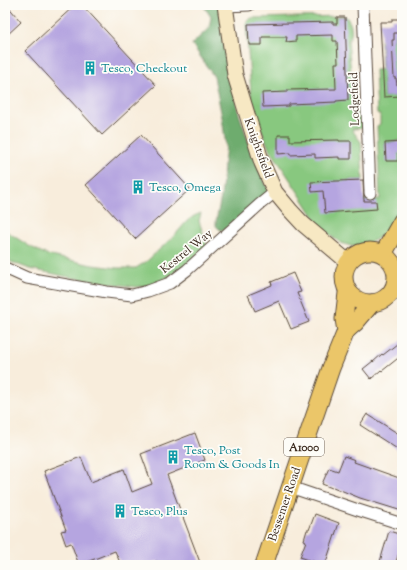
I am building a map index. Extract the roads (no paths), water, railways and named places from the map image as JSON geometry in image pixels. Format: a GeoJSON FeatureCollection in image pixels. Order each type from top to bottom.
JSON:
{"type":"FeatureCollection","features":[{"type":"Feature","properties":{"kind":"main road"},"geometry":{"type":"LineString","coordinates":[[348,262],[355,255],[363,252],[376,251],[383,254],[402,221]]}},
{"type":"Feature","properties":{"kind":"main road","name":"A1000"},"geometry":{"type":"LineString","coordinates":[[372,304],[398,293],[395,282],[396,274],[394,267],[389,259],[383,254]]}},
{"type":"Feature","properties":{"kind":"main road","name":"A1000"},"geometry":{"type":"LineString","coordinates":[[347,293],[343,278],[344,270],[348,262]]}},
{"type":"Feature","properties":{"kind":"main road"},"geometry":{"type":"LineString","coordinates":[[347,293],[355,301],[363,304],[372,304]]}},
{"type":"Feature","properties":{"kind":"main road","name":"Bessemer Road"},"geometry":{"type":"LineString","coordinates":[[346,330],[344,319],[347,293]]}},
{"type":"Feature","properties":{"kind":"main road","name":"Bessemer Road"},"geometry":{"type":"LineString","coordinates":[[264,565],[331,368],[346,330],[355,323],[372,304]]}},
{"type":"Feature","properties":{"kind":"street"},"geometry":{"type":"LineString","coordinates":[[225,6],[249,5]]}},
{"type":"Feature","properties":{"kind":"street","name":"Lodgefield"},"geometry":{"type":"LineString","coordinates":[[363,5],[370,193]]}},
{"type":"Feature","properties":{"kind":"street","name":"Knightsfield"},"geometry":{"type":"LineString","coordinates":[[225,6],[235,75],[262,163],[275,192],[303,224],[348,262]]}},
{"type":"Feature","properties":{"kind":"street","name":"Kestrel Way"},"geometry":{"type":"LineString","coordinates":[[5,268],[27,278],[107,292],[132,294],[148,291],[170,283],[187,270],[275,192]]}},
{"type":"Feature","properties":{"kind":"street"},"geometry":{"type":"LineString","coordinates":[[290,487],[402,524]]}},
{"type":"Feature","properties":{"kind":"place","name":"Tesco, Checkout"},"geometry":{"type":"Point","coordinates":[90,68]}},
{"type":"Feature","properties":{"kind":"place","name":"Tesco, Omega"},"geometry":{"type":"Point","coordinates":[138,187]}},
{"type":"Feature","properties":{"kind":"place","name":"Tesco, Post Room & Goods In"},"geometry":{"type":"Point","coordinates":[173,457]}},
{"type":"Feature","properties":{"kind":"place","name":"Tesco, Plus"},"geometry":{"type":"Point","coordinates":[120,511]}}]}
